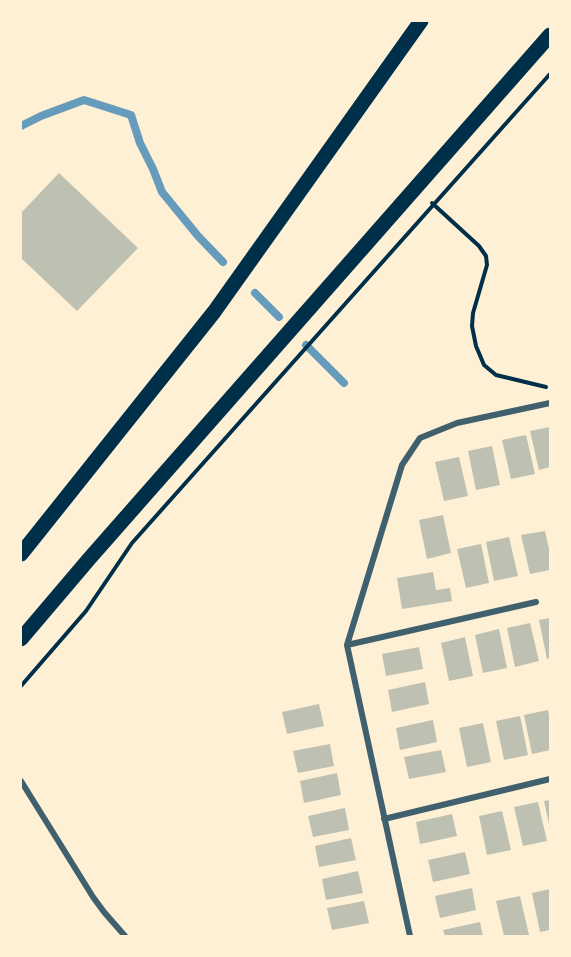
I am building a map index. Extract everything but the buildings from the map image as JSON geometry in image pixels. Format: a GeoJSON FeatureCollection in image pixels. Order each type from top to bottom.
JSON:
{"type":"FeatureCollection","features":[{"type":"Feature","properties":{"kind":"main road"},"geometry":{"type":"LineString","coordinates":[[21,554],[214,312],[421,21]]}},
{"type":"Feature","properties":{"kind":"main road"},"geometry":{"type":"LineString","coordinates":[[21,639],[550,35]]}},
{"type":"Feature","properties":{"kind":"street"},"geometry":{"type":"LineString","coordinates":[[410,936],[347,645],[402,465],[420,438],[457,423],[550,403]]}},
{"type":"Feature","properties":{"kind":"street"},"geometry":{"type":"LineString","coordinates":[[347,645],[536,602]]}},
{"type":"Feature","properties":{"kind":"street"},"geometry":{"type":"LineString","coordinates":[[384,819],[550,779]]}},
{"type":"Feature","properties":{"kind":"street"},"geometry":{"type":"LineString","coordinates":[[21,781],[93,897],[125,936]]}},
{"type":"Feature","properties":{"kind":"path"},"geometry":{"type":"LineString","coordinates":[[21,686],[86,611],[132,543],[550,74]]}},
{"type":"Feature","properties":{"kind":"path"},"geometry":{"type":"LineString","coordinates":[[416,189],[479,246],[486,256],[487,265],[473,313],[472,327],[476,346],[484,365],[496,375],[550,388]]}},
{"type":"Feature","properties":{"kind":"waterway"},"geometry":{"type":"LineString","coordinates":[[21,126],[84,100],[131,115],[140,143],[162,192],[223,262]]}},
{"type":"Feature","properties":{"kind":"waterway"},"geometry":{"type":"LineString","coordinates":[[255,293],[279,317]]}},
{"type":"Feature","properties":{"kind":"waterway"},"geometry":{"type":"LineString","coordinates":[[306,345],[344,383]]}}]}
